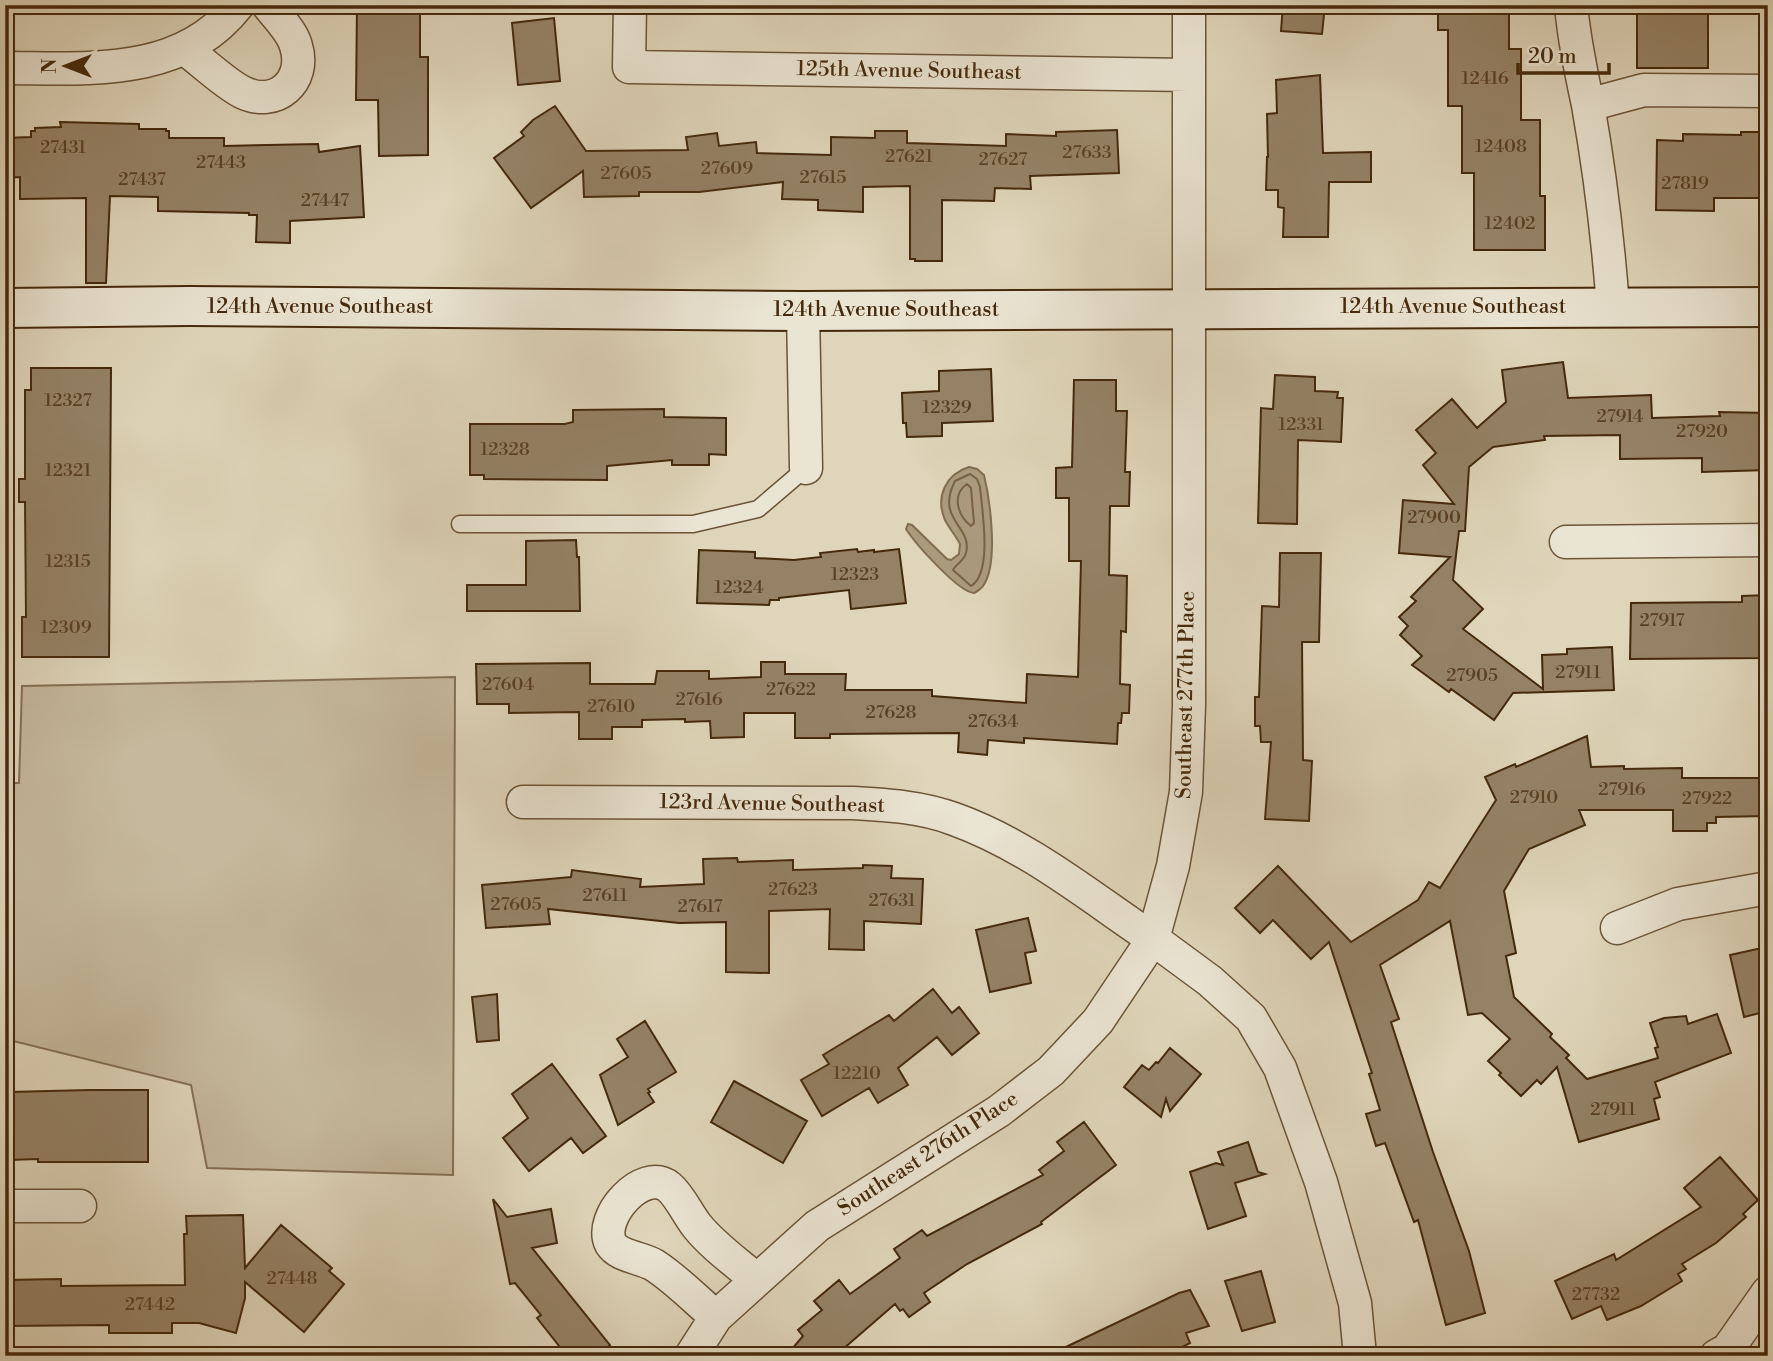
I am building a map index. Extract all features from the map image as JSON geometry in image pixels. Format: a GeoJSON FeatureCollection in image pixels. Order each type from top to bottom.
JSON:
{"type":"FeatureCollection","features":[{"type":"Feature","properties":{"kind":"street"},"geometry":{"type":"LineString","coordinates":[[185,49],[243,92],[265,96],[285,91],[293,83],[297,49],[294,40],[268,5]]}},
{"type":"Feature","properties":{"kind":"street","name":"125th Avenue Southeast"},"geometry":{"type":"LineString","coordinates":[[630,5],[629,67],[1189,75]]}},
{"type":"Feature","properties":{"kind":"street","name":"Southeast 277th Place"},"geometry":{"type":"LineString","coordinates":[[1153,939],[1173,866],[1186,792],[1189,705],[1189,5]]}},
{"type":"Feature","properties":{"kind":"street"},"geometry":{"type":"LineString","coordinates":[[1571,5],[1574,40],[1588,105],[1607,225],[1613,307]]}},
{"type":"Feature","properties":{"kind":"street"},"geometry":{"type":"LineString","coordinates":[[5,68],[93,68],[141,64],[185,49],[230,15]]}},
{"type":"Feature","properties":{"kind":"street"},"geometry":{"type":"LineString","coordinates":[[1588,105],[1644,90],[1768,91]]}},
{"type":"Feature","properties":{"kind":"street","name":"124th Avenue Southeast"},"geometry":{"type":"LineString","coordinates":[[5,308],[189,306],[803,311],[1768,307]]}},
{"type":"Feature","properties":{"kind":"street"},"geometry":{"type":"LineString","coordinates":[[803,311],[806,468]]}},
{"type":"Feature","properties":{"kind":"street"},"geometry":{"type":"LineString","coordinates":[[1566,542],[1768,540]]}},
{"type":"Feature","properties":{"kind":"street","name":"123rd Avenue Southeast"},"geometry":{"type":"LineString","coordinates":[[523,802],[853,803],[905,807],[953,818],[1009,842],[1153,939]]}},
{"type":"Feature","properties":{"kind":"street"},"geometry":{"type":"LineString","coordinates":[[1616,928],[1678,904],[1768,888]]}},
{"type":"Feature","properties":{"kind":"street"},"geometry":{"type":"LineString","coordinates":[[1153,939],[1210,981],[1251,1018],[1280,1068],[1321,1182],[1355,1303],[1360,1356]]}},
{"type":"Feature","properties":{"kind":"street","name":"Southeast 276th Place"},"geometry":{"type":"LineString","coordinates":[[691,1356],[716,1317],[817,1226],[999,1111],[1051,1070],[1098,1021],[1153,939]]}},
{"type":"Feature","properties":{"kind":"street"},"geometry":{"type":"LineString","coordinates":[[716,1317],[653,1265],[614,1248],[609,1240],[613,1213],[637,1187],[647,1182],[657,1182],[669,1187],[698,1228],[757,1280]]}},
{"type":"Feature","properties":{"kind":"street"},"geometry":{"type":"LineString","coordinates":[[5,1206],[79,1206]]}},
{"type":"Feature","properties":{"kind":"street"},"geometry":{"type":"LineString","coordinates":[[1716,1356],[1728,1349],[1768,1292]]}},
{"type":"Feature","properties":{"kind":"lane"},"geometry":{"type":"LineString","coordinates":[[460,524],[693,524],[758,509],[806,468]]}},
{"type":"Feature","properties":{"kind":"shaded area"},"geometry":{"type":"Polygon","coordinates":[[[455,677],[453,1175],[207,1168],[191,1085],[5,1039],[5,783],[19,783],[22,686],[455,677]]]}},
{"type":"Feature","properties":{"kind":"water"},"geometry":{"type":"Polygon","coordinates":[[[969,467],[984,475],[992,532],[988,576],[983,587],[974,593],[967,591],[948,576],[906,529],[908,524],[912,525],[947,559],[951,560],[959,554],[960,544],[947,523],[941,503],[949,481],[961,470],[969,467]]]}},
{"type":"Feature","properties":{"kind":"building"},"geometry":{"type":"Polygon","coordinates":[[[357,5],[420,5],[420,57],[428,57],[428,155],[379,156],[378,100],[356,100],[357,5]]]}},
{"type":"Feature","properties":{"kind":"building"},"geometry":{"type":"Polygon","coordinates":[[[1283,5],[1325,5],[1322,34],[1281,31],[1283,5]]]}},
{"type":"Feature","properties":{"kind":"building"},"geometry":{"type":"Polygon","coordinates":[[[1438,5],[1509,5],[1509,49],[1521,49],[1521,120],[1540,120],[1540,196],[1545,196],[1545,250],[1474,250],[1474,173],[1462,173],[1462,106],[1448,106],[1448,30],[1438,30],[1438,5]]]}},
{"type":"Feature","properties":{"kind":"building"},"geometry":{"type":"Polygon","coordinates":[[[1637,14],[1708,14],[1708,68],[1637,68],[1637,14]]]}},
{"type":"Feature","properties":{"kind":"building"},"geometry":{"type":"Polygon","coordinates":[[[554,18],[560,81],[518,85],[512,23],[554,18]]]}},
{"type":"Feature","properties":{"kind":"building"},"geometry":{"type":"Polygon","coordinates":[[[1320,75],[1323,153],[1371,152],[1371,182],[1329,182],[1328,237],[1283,237],[1284,208],[1278,207],[1278,190],[1266,190],[1267,114],[1277,113],[1276,80],[1320,75]]]}},
{"type":"Feature","properties":{"kind":"building"},"geometry":{"type":"Polygon","coordinates":[[[555,106],[586,151],[688,150],[686,137],[717,133],[719,146],[756,142],[757,153],[831,155],[831,137],[875,138],[875,131],[907,131],[907,143],[1006,146],[1006,134],[1056,136],[1056,132],[1117,130],[1119,173],[1030,176],[1031,189],[995,188],[994,201],[942,200],[942,261],[915,261],[910,259],[910,186],[863,187],[863,212],[818,210],[818,200],[782,199],[783,182],[699,192],[639,192],[639,196],[584,197],[583,171],[531,208],[494,158],[524,136],[521,132],[533,120],[555,106]]]}},
{"type":"Feature","properties":{"kind":"building"},"geometry":{"type":"Polygon","coordinates":[[[60,122],[139,124],[139,129],[166,129],[169,131],[169,138],[224,138],[224,146],[318,144],[319,152],[360,146],[364,217],[290,221],[290,243],[256,242],[257,215],[158,211],[158,197],[110,196],[106,283],[86,283],[86,198],[20,199],[20,177],[5,178],[5,138],[31,137],[31,131],[35,131],[35,128],[61,127],[60,122]]]}},
{"type":"Feature","properties":{"kind":"building"},"geometry":{"type":"Polygon","coordinates":[[[1741,132],[1768,132],[1768,198],[1714,198],[1714,211],[1656,210],[1657,140],[1683,141],[1683,134],[1741,135],[1741,132]]]}},
{"type":"Feature","properties":{"kind":"building"},"geometry":{"type":"Polygon","coordinates":[[[1563,362],[1568,398],[1651,395],[1652,418],[1720,416],[1719,412],[1768,413],[1768,470],[1702,472],[1702,458],[1620,459],[1620,435],[1544,436],[1545,440],[1493,447],[1469,467],[1465,531],[1459,531],[1453,580],[1483,609],[1463,629],[1543,689],[1542,655],[1567,654],[1567,649],[1612,647],[1614,690],[1513,693],[1494,720],[1412,665],[1422,656],[1400,635],[1408,626],[1399,617],[1416,601],[1411,597],[1450,557],[1399,553],[1403,500],[1454,504],[1423,465],[1436,453],[1416,430],[1452,399],[1477,428],[1506,402],[1502,370],[1563,362]]]}},
{"type":"Feature","properties":{"kind":"building"},"geometry":{"type":"Polygon","coordinates":[[[31,368],[111,368],[109,657],[22,657],[22,617],[26,617],[25,502],[19,502],[19,479],[25,479],[25,390],[31,390],[31,368]]]}},
{"type":"Feature","properties":{"kind":"building"},"geometry":{"type":"Polygon","coordinates":[[[991,369],[993,421],[942,423],[942,436],[907,437],[906,423],[903,423],[902,393],[939,391],[939,371],[991,369]]]}},
{"type":"Feature","properties":{"kind":"building"},"geometry":{"type":"Polygon","coordinates":[[[1275,375],[1315,377],[1315,391],[1338,392],[1337,398],[1343,398],[1341,442],[1298,440],[1297,524],[1258,523],[1261,408],[1273,409],[1275,375]]]}},
{"type":"Feature","properties":{"kind":"building"},"geometry":{"type":"Polygon","coordinates":[[[1074,380],[1116,380],[1116,411],[1127,411],[1125,472],[1130,472],[1129,506],[1110,506],[1109,575],[1127,576],[1126,632],[1121,631],[1120,684],[1130,685],[1129,713],[1122,713],[1121,723],[1118,723],[1117,744],[1024,738],[1024,743],[988,740],[987,755],[958,752],[959,733],[830,734],[830,738],[795,738],[795,713],[744,713],[744,737],[711,738],[710,721],[685,722],[685,719],[642,720],[642,727],[612,727],[612,739],[579,739],[579,712],[509,713],[509,704],[477,704],[476,664],[590,663],[590,684],[655,684],[657,671],[709,671],[709,679],[761,677],[761,662],[785,662],[785,674],[846,674],[845,690],[932,690],[932,696],[1026,703],[1027,674],[1078,677],[1081,561],[1069,561],[1069,498],[1056,498],[1056,468],[1072,467],[1074,380]]]}},
{"type":"Feature","properties":{"kind":"building"},"geometry":{"type":"Polygon","coordinates":[[[664,409],[664,417],[726,418],[726,455],[709,454],[709,465],[672,465],[672,460],[607,466],[607,480],[484,479],[484,475],[470,475],[470,424],[565,424],[573,422],[573,410],[664,409]]]}},
{"type":"Feature","properties":{"kind":"building"},"geometry":{"type":"Polygon","coordinates":[[[576,540],[580,611],[467,611],[467,585],[526,585],[526,541],[576,540]]]}},
{"type":"Feature","properties":{"kind":"building"},"geometry":{"type":"Polygon","coordinates":[[[857,549],[858,552],[874,552],[899,549],[906,603],[851,609],[849,590],[779,598],[770,600],[769,605],[697,603],[699,550],[755,552],[755,558],[794,560],[821,557],[820,553],[857,549]]]}},
{"type":"Feature","properties":{"kind":"building"},"geometry":{"type":"Polygon","coordinates":[[[1280,553],[1321,553],[1319,642],[1302,642],[1303,760],[1312,761],[1309,821],[1265,819],[1271,742],[1261,742],[1260,726],[1255,726],[1255,697],[1259,697],[1262,606],[1279,607],[1280,553]]]}},
{"type":"Feature","properties":{"kind":"building"},"geometry":{"type":"Polygon","coordinates":[[[1768,595],[1768,658],[1630,659],[1631,603],[1742,602],[1742,596],[1768,595]]]}},
{"type":"Feature","properties":{"kind":"building"},"geometry":{"type":"Polygon","coordinates":[[[1587,736],[1591,767],[1682,768],[1682,778],[1768,778],[1768,816],[1716,817],[1716,823],[1707,823],[1707,831],[1673,831],[1673,810],[1579,810],[1585,825],[1529,849],[1504,891],[1516,953],[1506,956],[1514,997],[1552,1034],[1550,1037],[1569,1055],[1566,1058],[1587,1079],[1658,1058],[1655,1048],[1658,1047],[1650,1023],[1664,1018],[1686,1016],[1688,1024],[1717,1014],[1731,1053],[1655,1082],[1660,1097],[1654,1099],[1659,1119],[1579,1142],[1557,1067],[1541,1084],[1537,1080],[1521,1096],[1488,1061],[1510,1039],[1482,1013],[1468,1015],[1450,921],[1380,965],[1399,1019],[1391,1022],[1433,1152],[1469,1251],[1485,1313],[1446,1325],[1418,1220],[1414,1222],[1385,1143],[1376,1146],[1366,1114],[1380,1110],[1369,1074],[1372,1073],[1329,942],[1311,959],[1273,920],[1260,933],[1235,908],[1278,866],[1351,942],[1418,900],[1429,882],[1440,888],[1496,800],[1485,777],[1515,764],[1516,767],[1587,736]]]}},
{"type":"Feature","properties":{"kind":"building"},"geometry":{"type":"Polygon","coordinates":[[[737,858],[738,862],[793,860],[793,870],[863,868],[863,865],[892,866],[891,878],[923,879],[921,924],[864,921],[864,950],[829,949],[830,909],[769,911],[769,973],[726,972],[726,922],[679,923],[548,909],[550,924],[486,928],[482,885],[571,877],[572,870],[641,879],[640,887],[704,884],[703,859],[737,858]]]}},
{"type":"Feature","properties":{"kind":"building"},"geometry":{"type":"Polygon","coordinates":[[[1028,918],[1036,951],[1025,953],[1031,983],[990,992],[976,930],[1028,918]]]}},
{"type":"Feature","properties":{"kind":"building"},"geometry":{"type":"Polygon","coordinates":[[[1762,948],[1764,955],[1768,954],[1768,1011],[1744,1017],[1730,955],[1762,948]]]}},
{"type":"Feature","properties":{"kind":"building"},"geometry":{"type":"Polygon","coordinates":[[[933,989],[952,1013],[959,1007],[979,1033],[952,1055],[937,1037],[898,1068],[908,1085],[878,1103],[869,1088],[822,1116],[801,1080],[829,1064],[823,1055],[889,1015],[894,1021],[933,989]]]}},
{"type":"Feature","properties":{"kind":"building"},"geometry":{"type":"Polygon","coordinates":[[[497,994],[499,1040],[477,1042],[472,997],[497,994]]]}},
{"type":"Feature","properties":{"kind":"building"},"geometry":{"type":"Polygon","coordinates":[[[645,1021],[676,1072],[648,1089],[654,1102],[618,1125],[600,1075],[628,1057],[617,1039],[645,1021]]]}},
{"type":"Feature","properties":{"kind":"building"},"geometry":{"type":"Polygon","coordinates":[[[1170,1048],[1201,1074],[1170,1111],[1166,1099],[1161,1117],[1124,1087],[1142,1065],[1149,1070],[1170,1048]]]}},
{"type":"Feature","properties":{"kind":"building"},"geometry":{"type":"Polygon","coordinates":[[[552,1064],[606,1136],[583,1153],[571,1138],[529,1171],[503,1138],[528,1118],[512,1094],[552,1064]]]}},
{"type":"Feature","properties":{"kind":"building"},"geometry":{"type":"Polygon","coordinates":[[[734,1081],[807,1121],[783,1163],[711,1122],[734,1081]]]}},
{"type":"Feature","properties":{"kind":"building"},"geometry":{"type":"Polygon","coordinates":[[[148,1090],[148,1162],[9,1160],[9,1092],[148,1090]]]}},
{"type":"Feature","properties":{"kind":"building"},"geometry":{"type":"Polygon","coordinates":[[[1084,1122],[1116,1165],[1041,1222],[1042,1224],[967,1264],[924,1293],[930,1302],[909,1317],[895,1304],[835,1356],[786,1356],[803,1336],[798,1330],[822,1310],[814,1301],[839,1280],[850,1294],[900,1258],[894,1249],[922,1230],[927,1236],[1043,1175],[1039,1170],[1064,1151],[1057,1142],[1084,1122]]]}},
{"type":"Feature","properties":{"kind":"building"},"geometry":{"type":"Polygon","coordinates":[[[1248,1142],[1258,1172],[1265,1174],[1235,1183],[1246,1216],[1208,1229],[1190,1172],[1216,1163],[1223,1165],[1218,1152],[1248,1142]]]}},
{"type":"Feature","properties":{"kind":"building"},"geometry":{"type":"Polygon","coordinates":[[[1720,1157],[1758,1200],[1743,1214],[1746,1217],[1716,1243],[1682,1264],[1686,1269],[1678,1274],[1682,1281],[1641,1306],[1607,1320],[1601,1306],[1572,1319],[1555,1281],[1614,1254],[1616,1260],[1701,1207],[1684,1188],[1720,1157]]]}},
{"type":"Feature","properties":{"kind":"building"},"geometry":{"type":"Polygon","coordinates":[[[493,1199],[507,1217],[551,1209],[557,1243],[532,1248],[610,1345],[597,1356],[567,1356],[537,1318],[541,1315],[515,1283],[510,1284],[493,1199]]]}},
{"type":"Feature","properties":{"kind":"building"},"geometry":{"type":"Polygon","coordinates":[[[243,1215],[245,1268],[281,1225],[332,1268],[329,1271],[344,1284],[304,1332],[245,1282],[245,1298],[236,1333],[199,1323],[172,1323],[172,1333],[109,1333],[109,1325],[5,1326],[5,1280],[61,1279],[61,1286],[185,1285],[186,1216],[243,1215]]]}},
{"type":"Feature","properties":{"kind":"building"},"geometry":{"type":"Polygon","coordinates":[[[1261,1271],[1275,1322],[1242,1331],[1225,1281],[1261,1271]]]}},
{"type":"Feature","properties":{"kind":"building"},"geometry":{"type":"Polygon","coordinates":[[[1190,1290],[1209,1326],[1186,1333],[1190,1343],[1165,1356],[1047,1356],[1179,1293],[1190,1290]]]}}]}
